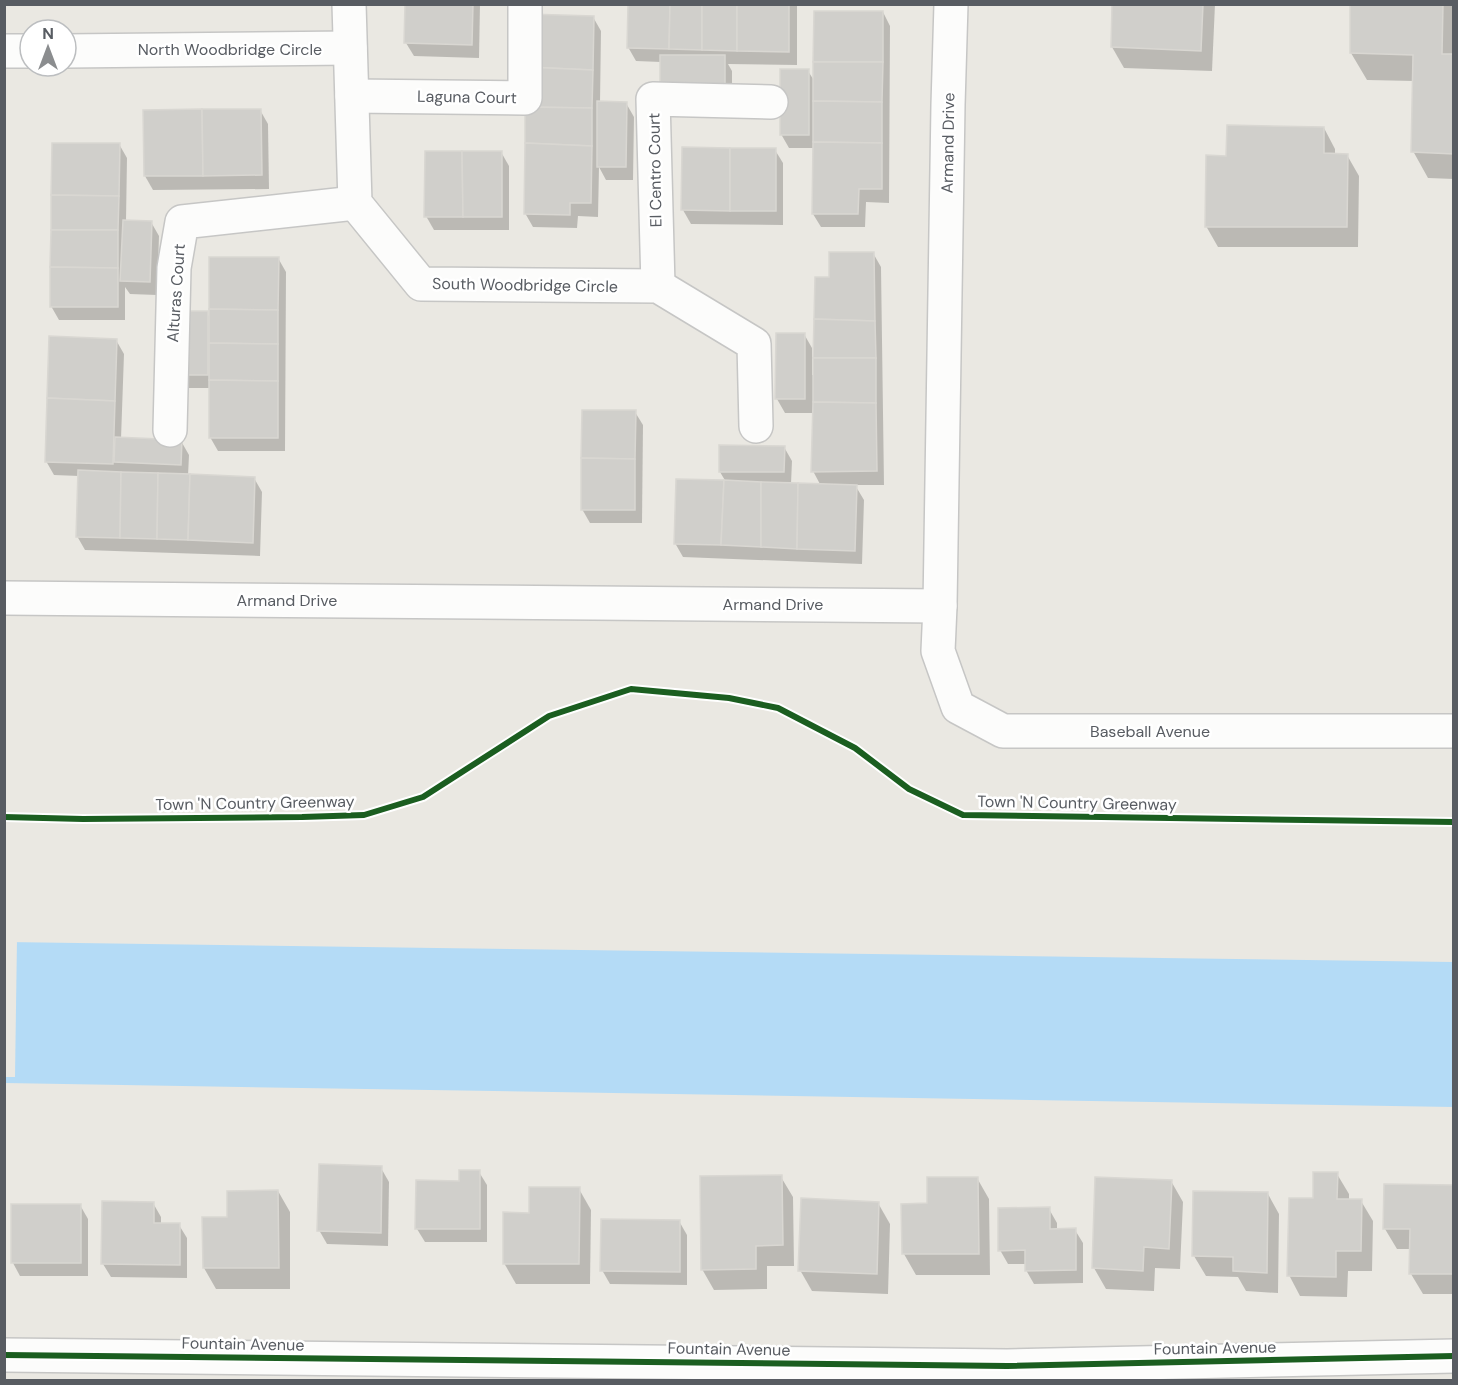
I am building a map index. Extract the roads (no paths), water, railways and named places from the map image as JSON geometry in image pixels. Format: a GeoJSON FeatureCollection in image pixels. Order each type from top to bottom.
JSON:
{"type":"FeatureCollection","features":[{"type":"Feature","properties":{"kind":"street"},"geometry":{"type":"LineString","coordinates":[[350,4],[355,203]]}},
{"type":"Feature","properties":{"kind":"street","name":"Laguna Court"},"geometry":{"type":"LineString","coordinates":[[352,96],[525,98],[525,4]]}},
{"type":"Feature","properties":{"kind":"street","name":"Armand Drive"},"geometry":{"type":"LineString","coordinates":[[4,598],[940,606],[951,4]]}},
{"type":"Feature","properties":{"kind":"street","name":"North Woodbridge Circle"},"geometry":{"type":"LineString","coordinates":[[78,51],[350,53]]}},
{"type":"Feature","properties":{"kind":"street","name":"El Centro Court"},"geometry":{"type":"LineString","coordinates":[[658,286],[653,99],[771,102]]}},
{"type":"Feature","properties":{"kind":"street","name":"South Woodbridge Circle"},"geometry":{"type":"LineString","coordinates":[[355,203],[421,284],[658,286]]}},
{"type":"Feature","properties":{"kind":"street","name":"Alturas Court"},"geometry":{"type":"LineString","coordinates":[[170,430],[174,268],[182,222],[355,203]]}},
{"type":"Feature","properties":{"kind":"street"},"geometry":{"type":"LineString","coordinates":[[658,286],[754,344],[756,426]]}},
{"type":"Feature","properties":{"kind":"street","name":"Baseball Avenue"},"geometry":{"type":"LineString","coordinates":[[940,606],[938,651],[958,707],[1003,730],[1454,731]]}},
{"type":"Feature","properties":{"kind":"street","name":"Fountain Avenue"},"geometry":{"type":"LineString","coordinates":[[4,1355],[1007,1373],[1454,1356]]}},
{"type":"Feature","properties":{"kind":"water"},"geometry":{"type":"Polygon","coordinates":[[[6,942],[1453,962],[1453,1107],[5,1083],[6,942]]]}}]}
